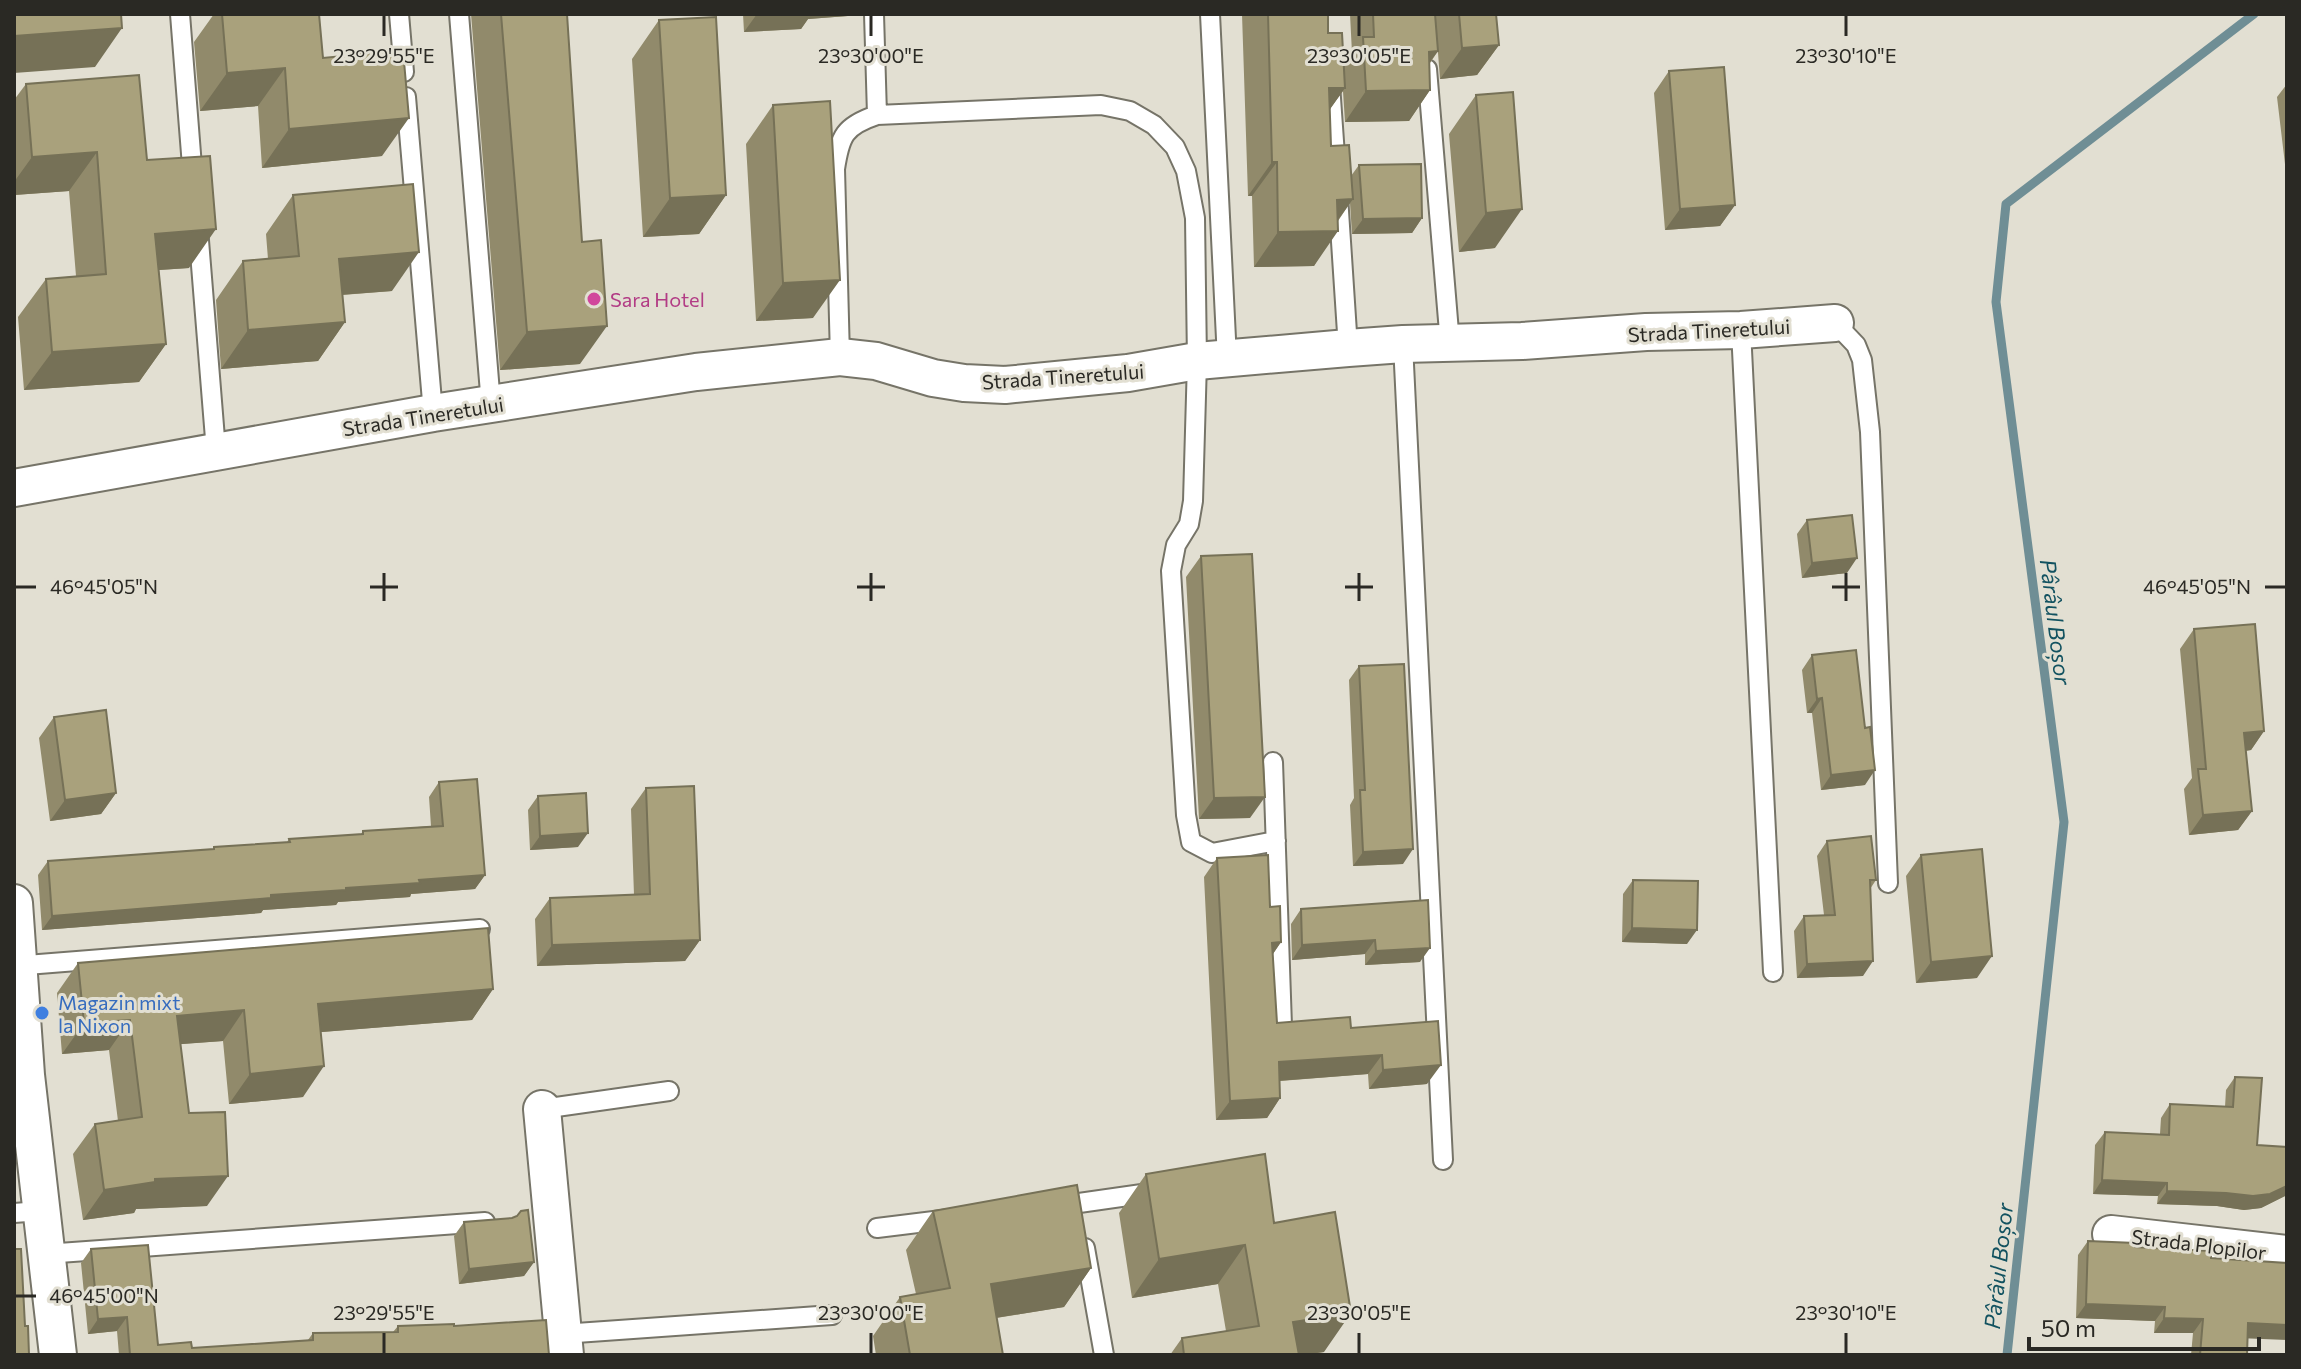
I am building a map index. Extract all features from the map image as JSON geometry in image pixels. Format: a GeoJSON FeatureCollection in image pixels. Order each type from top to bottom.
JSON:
{"type":"FeatureCollection","features":[{"type":"Feature","properties":{"kind":"street","name":"Strada Tineretului"},"geometry":{"type":"LineString","coordinates":[[14,488],[433,413],[696,372],[840,357],[876,361],[933,378],[1005,385],[1128,373],[1212,360],[1348,348],[1835,323]]}},
{"type":"Feature","properties":{"kind":"street"},"geometry":{"type":"LineString","coordinates":[[14,903],[27,1212],[45,1254],[58,1355]]}},
{"type":"Feature","properties":{"kind":"street"},"geometry":{"type":"LineString","coordinates":[[542,1109],[563,1344]]}},
{"type":"Feature","properties":{"kind":"street","name":"Strada Plopilor"},"geometry":{"type":"LineString","coordinates":[[2111,1234],[2287,1254]]}},
{"type":"Feature","properties":{"kind":"lane"},"geometry":{"type":"LineString","coordinates":[[180,14],[216,451]]}},
{"type":"Feature","properties":{"kind":"lane"},"geometry":{"type":"LineString","coordinates":[[399,14],[433,413]]}},
{"type":"Feature","properties":{"kind":"lane"},"geometry":{"type":"LineString","coordinates":[[459,14],[491,405]]}},
{"type":"Feature","properties":{"kind":"lane"},"geometry":{"type":"LineString","coordinates":[[874,14],[877,115]]}},
{"type":"Feature","properties":{"kind":"lane"},"geometry":{"type":"LineString","coordinates":[[1210,14],[1212,360],[1189,524],[1176,545],[1171,571],[1186,815],[1191,842],[1212,853],[1276,841]]}},
{"type":"Feature","properties":{"kind":"lane"},"geometry":{"type":"LineString","coordinates":[[1425,45],[1450,344]]}},
{"type":"Feature","properties":{"kind":"lane"},"geometry":{"type":"LineString","coordinates":[[1329,62],[1348,348]]}},
{"type":"Feature","properties":{"kind":"lane"},"geometry":{"type":"LineString","coordinates":[[840,357],[835,169],[839,143],[855,122],[877,115],[1101,105],[1130,111],[1154,125],[1175,147],[1186,171],[1195,218],[1212,360]]}},
{"type":"Feature","properties":{"kind":"lane"},"geometry":{"type":"LineString","coordinates":[[1835,323],[1856,345],[1862,360],[1870,432],[1888,883]]}},
{"type":"Feature","properties":{"kind":"lane"},"geometry":{"type":"LineString","coordinates":[[1741,330],[1773,972]]}},
{"type":"Feature","properties":{"kind":"lane"},"geometry":{"type":"LineString","coordinates":[[1403,344],[1443,1160]]}},
{"type":"Feature","properties":{"kind":"lane"},"geometry":{"type":"LineString","coordinates":[[1273,762],[1282,1026]]}},
{"type":"Feature","properties":{"kind":"lane"},"geometry":{"type":"LineString","coordinates":[[16,966],[480,929]]}},
{"type":"Feature","properties":{"kind":"lane"},"geometry":{"type":"LineString","coordinates":[[542,1109],[669,1091]]}},
{"type":"Feature","properties":{"kind":"lane"},"geometry":{"type":"LineString","coordinates":[[1046,1207],[1080,1219],[1168,1190]]}},
{"type":"Feature","properties":{"kind":"lane"},"geometry":{"type":"LineString","coordinates":[[877,1228],[970,1217]]}},
{"type":"Feature","properties":{"kind":"lane"},"geometry":{"type":"LineString","coordinates":[[1080,1219],[1104,1355]]}},
{"type":"Feature","properties":{"kind":"lane"},"geometry":{"type":"LineString","coordinates":[[45,1254],[500,1221]]}},
{"type":"Feature","properties":{"kind":"lane"},"geometry":{"type":"LineString","coordinates":[[563,1344],[832,1315]]}},
{"type":"Feature","properties":{"kind":"building"},"geometry":{"type":"Polygon","coordinates":[[[14,14],[121,14],[122,28],[14,36],[14,14]]]}},
{"type":"Feature","properties":{"kind":"building"},"geometry":{"type":"Polygon","coordinates":[[[222,14],[319,14],[323,58],[403,50],[409,118],[289,129],[285,68],[227,73],[222,14]]]}},
{"type":"Feature","properties":{"kind":"building"},"geometry":{"type":"Polygon","coordinates":[[[501,14],[567,14],[582,242],[601,240],[607,326],[527,332],[501,14]]]}},
{"type":"Feature","properties":{"kind":"building"},"geometry":{"type":"Polygon","coordinates":[[[1268,14],[1328,14],[1328,33],[1342,33],[1345,88],[1329,88],[1331,146],[1349,145],[1353,199],[1337,200],[1338,231],[1278,232],[1277,162],[1272,162],[1268,14]]]}},
{"type":"Feature","properties":{"kind":"building"},"geometry":{"type":"Polygon","coordinates":[[[1373,14],[1435,14],[1438,51],[1429,52],[1430,90],[1366,91],[1363,37],[1374,37],[1373,14]]]}},
{"type":"Feature","properties":{"kind":"building"},"geometry":{"type":"Polygon","coordinates":[[[1459,14],[1496,14],[1499,45],[1462,48],[1459,14]]]}},
{"type":"Feature","properties":{"kind":"building"},"geometry":{"type":"Polygon","coordinates":[[[716,17],[726,195],[670,198],[659,20],[716,17]]]}},
{"type":"Feature","properties":{"kind":"building"},"geometry":{"type":"Polygon","coordinates":[[[1724,67],[1735,205],[1680,209],[1669,71],[1724,67]]]}},
{"type":"Feature","properties":{"kind":"building"},"geometry":{"type":"Polygon","coordinates":[[[139,75],[147,160],[210,156],[216,229],[155,234],[166,344],[52,352],[46,279],[106,274],[97,152],[32,157],[26,84],[139,75]]]}},
{"type":"Feature","properties":{"kind":"building"},"geometry":{"type":"Polygon","coordinates":[[[1513,92],[1522,209],[1486,213],[1476,95],[1513,92]]]}},
{"type":"Feature","properties":{"kind":"building"},"geometry":{"type":"Polygon","coordinates":[[[830,101],[840,280],[783,283],[773,105],[830,101]]]}},
{"type":"Feature","properties":{"kind":"building"},"geometry":{"type":"Polygon","coordinates":[[[1421,164],[1422,218],[1363,219],[1359,165],[1421,164]]]}},
{"type":"Feature","properties":{"kind":"building"},"geometry":{"type":"Polygon","coordinates":[[[413,184],[419,252],[339,259],[345,322],[248,330],[243,261],[299,256],[293,195],[413,184]]]}},
{"type":"Feature","properties":{"kind":"building"},"geometry":{"type":"Polygon","coordinates":[[[1852,515],[1857,558],[1812,563],[1807,520],[1852,515]]]}},
{"type":"Feature","properties":{"kind":"building"},"geometry":{"type":"Polygon","coordinates":[[[1252,554],[1265,797],[1214,798],[1201,556],[1252,554]]]}},
{"type":"Feature","properties":{"kind":"building"},"geometry":{"type":"Polygon","coordinates":[[[2255,624],[2264,731],[2244,733],[2252,811],[2203,815],[2198,769],[2206,769],[2194,629],[2255,624]]]}},
{"type":"Feature","properties":{"kind":"building"},"geometry":{"type":"Polygon","coordinates":[[[1856,650],[1865,728],[1870,727],[1875,770],[1831,775],[1822,698],[1817,699],[1812,655],[1856,650]]]}},
{"type":"Feature","properties":{"kind":"building"},"geometry":{"type":"Polygon","coordinates":[[[1404,664],[1413,849],[1363,852],[1360,790],[1365,790],[1359,666],[1404,664]]]}},
{"type":"Feature","properties":{"kind":"building"},"geometry":{"type":"Polygon","coordinates":[[[106,710],[116,793],[65,800],[54,717],[106,710]]]}},
{"type":"Feature","properties":{"kind":"building"},"geometry":{"type":"Polygon","coordinates":[[[477,779],[485,875],[271,895],[271,898],[52,916],[48,861],[214,849],[290,842],[289,839],[363,834],[363,831],[443,826],[439,782],[477,779]]]}},
{"type":"Feature","properties":{"kind":"building"},"geometry":{"type":"Polygon","coordinates":[[[694,786],[700,940],[552,945],[550,898],[650,894],[646,788],[694,786]]]}},
{"type":"Feature","properties":{"kind":"building"},"geometry":{"type":"Polygon","coordinates":[[[586,793],[588,833],[540,836],[538,796],[586,793]]]}},
{"type":"Feature","properties":{"kind":"building"},"geometry":{"type":"Polygon","coordinates":[[[1871,836],[1876,880],[1870,880],[1873,961],[1807,964],[1804,916],[1835,915],[1827,841],[1871,836]]]}},
{"type":"Feature","properties":{"kind":"building"},"geometry":{"type":"Polygon","coordinates":[[[1982,849],[1992,956],[1931,962],[1921,855],[1982,849]]]}},
{"type":"Feature","properties":{"kind":"building"},"geometry":{"type":"Polygon","coordinates":[[[1268,855],[1270,907],[1280,906],[1281,942],[1272,943],[1277,1023],[1350,1017],[1351,1028],[1438,1021],[1441,1065],[1383,1070],[1382,1055],[1279,1062],[1280,1098],[1230,1101],[1217,858],[1268,855]]]}},
{"type":"Feature","properties":{"kind":"building"},"geometry":{"type":"Polygon","coordinates":[[[1633,880],[1698,881],[1697,930],[1632,928],[1633,880]]]}},
{"type":"Feature","properties":{"kind":"building"},"geometry":{"type":"Polygon","coordinates":[[[1428,900],[1430,948],[1376,951],[1375,940],[1302,945],[1301,909],[1428,900]]]}},
{"type":"Feature","properties":{"kind":"building"},"geometry":{"type":"Polygon","coordinates":[[[488,928],[493,989],[318,1004],[324,1066],[250,1074],[244,1010],[177,1016],[189,1113],[225,1112],[228,1176],[155,1179],[155,1182],[104,1190],[95,1124],[142,1117],[130,1020],[84,1023],[78,963],[488,928]]]}},
{"type":"Feature","properties":{"kind":"building"},"geometry":{"type":"Polygon","coordinates":[[[2235,1077],[2262,1078],[2257,1145],[2287,1147],[2287,1186],[2270,1194],[2253,1196],[2167,1191],[2167,1183],[2102,1180],[2105,1132],[2169,1135],[2170,1104],[2233,1107],[2235,1077]]]}},
{"type":"Feature","properties":{"kind":"building"},"geometry":{"type":"Polygon","coordinates":[[[1265,1154],[1274,1223],[1335,1212],[1351,1313],[1293,1322],[1299,1355],[1184,1355],[1182,1338],[1259,1326],[1245,1245],[1159,1259],[1146,1174],[1265,1154]]]}},
{"type":"Feature","properties":{"kind":"building"},"geometry":{"type":"Polygon","coordinates":[[[1077,1185],[1091,1268],[991,1284],[1003,1355],[910,1355],[900,1297],[950,1288],[933,1211],[1077,1185]]]}},
{"type":"Feature","properties":{"kind":"building"},"geometry":{"type":"Polygon","coordinates":[[[528,1210],[534,1262],[469,1269],[464,1222],[512,1218],[528,1210]]]}},
{"type":"Feature","properties":{"kind":"building"},"geometry":{"type":"Polygon","coordinates":[[[2088,1241],[2211,1251],[2211,1258],[2287,1263],[2287,1325],[2248,1323],[2247,1355],[2200,1355],[2203,1319],[2164,1318],[2165,1307],[2086,1304],[2088,1241]]]}},
{"type":"Feature","properties":{"kind":"building"},"geometry":{"type":"Polygon","coordinates":[[[148,1245],[158,1345],[191,1342],[192,1348],[313,1340],[313,1333],[398,1332],[398,1326],[546,1320],[549,1355],[130,1355],[127,1317],[98,1319],[91,1249],[148,1245]]]}},
{"type":"Feature","properties":{"kind":"building"},"geometry":{"type":"Polygon","coordinates":[[[14,1249],[21,1249],[29,1355],[14,1355],[14,1249]]]}},
{"type":"Feature","properties":{"kind":"waterway","name":"Pârâul Boșor"},"geometry":{"type":"LineString","coordinates":[[2007,1355],[2064,822],[1996,302],[2006,204],[2254,14]]}},
{"type":"Feature","properties":{"kind":"place","name":"Sara Hotel"},"geometry":{"type":"Point","coordinates":[594,299]}},
{"type":"Feature","properties":{"kind":"place","name":"Magazin mixt la Nixon"},"geometry":{"type":"Point","coordinates":[42,1013]}}]}
